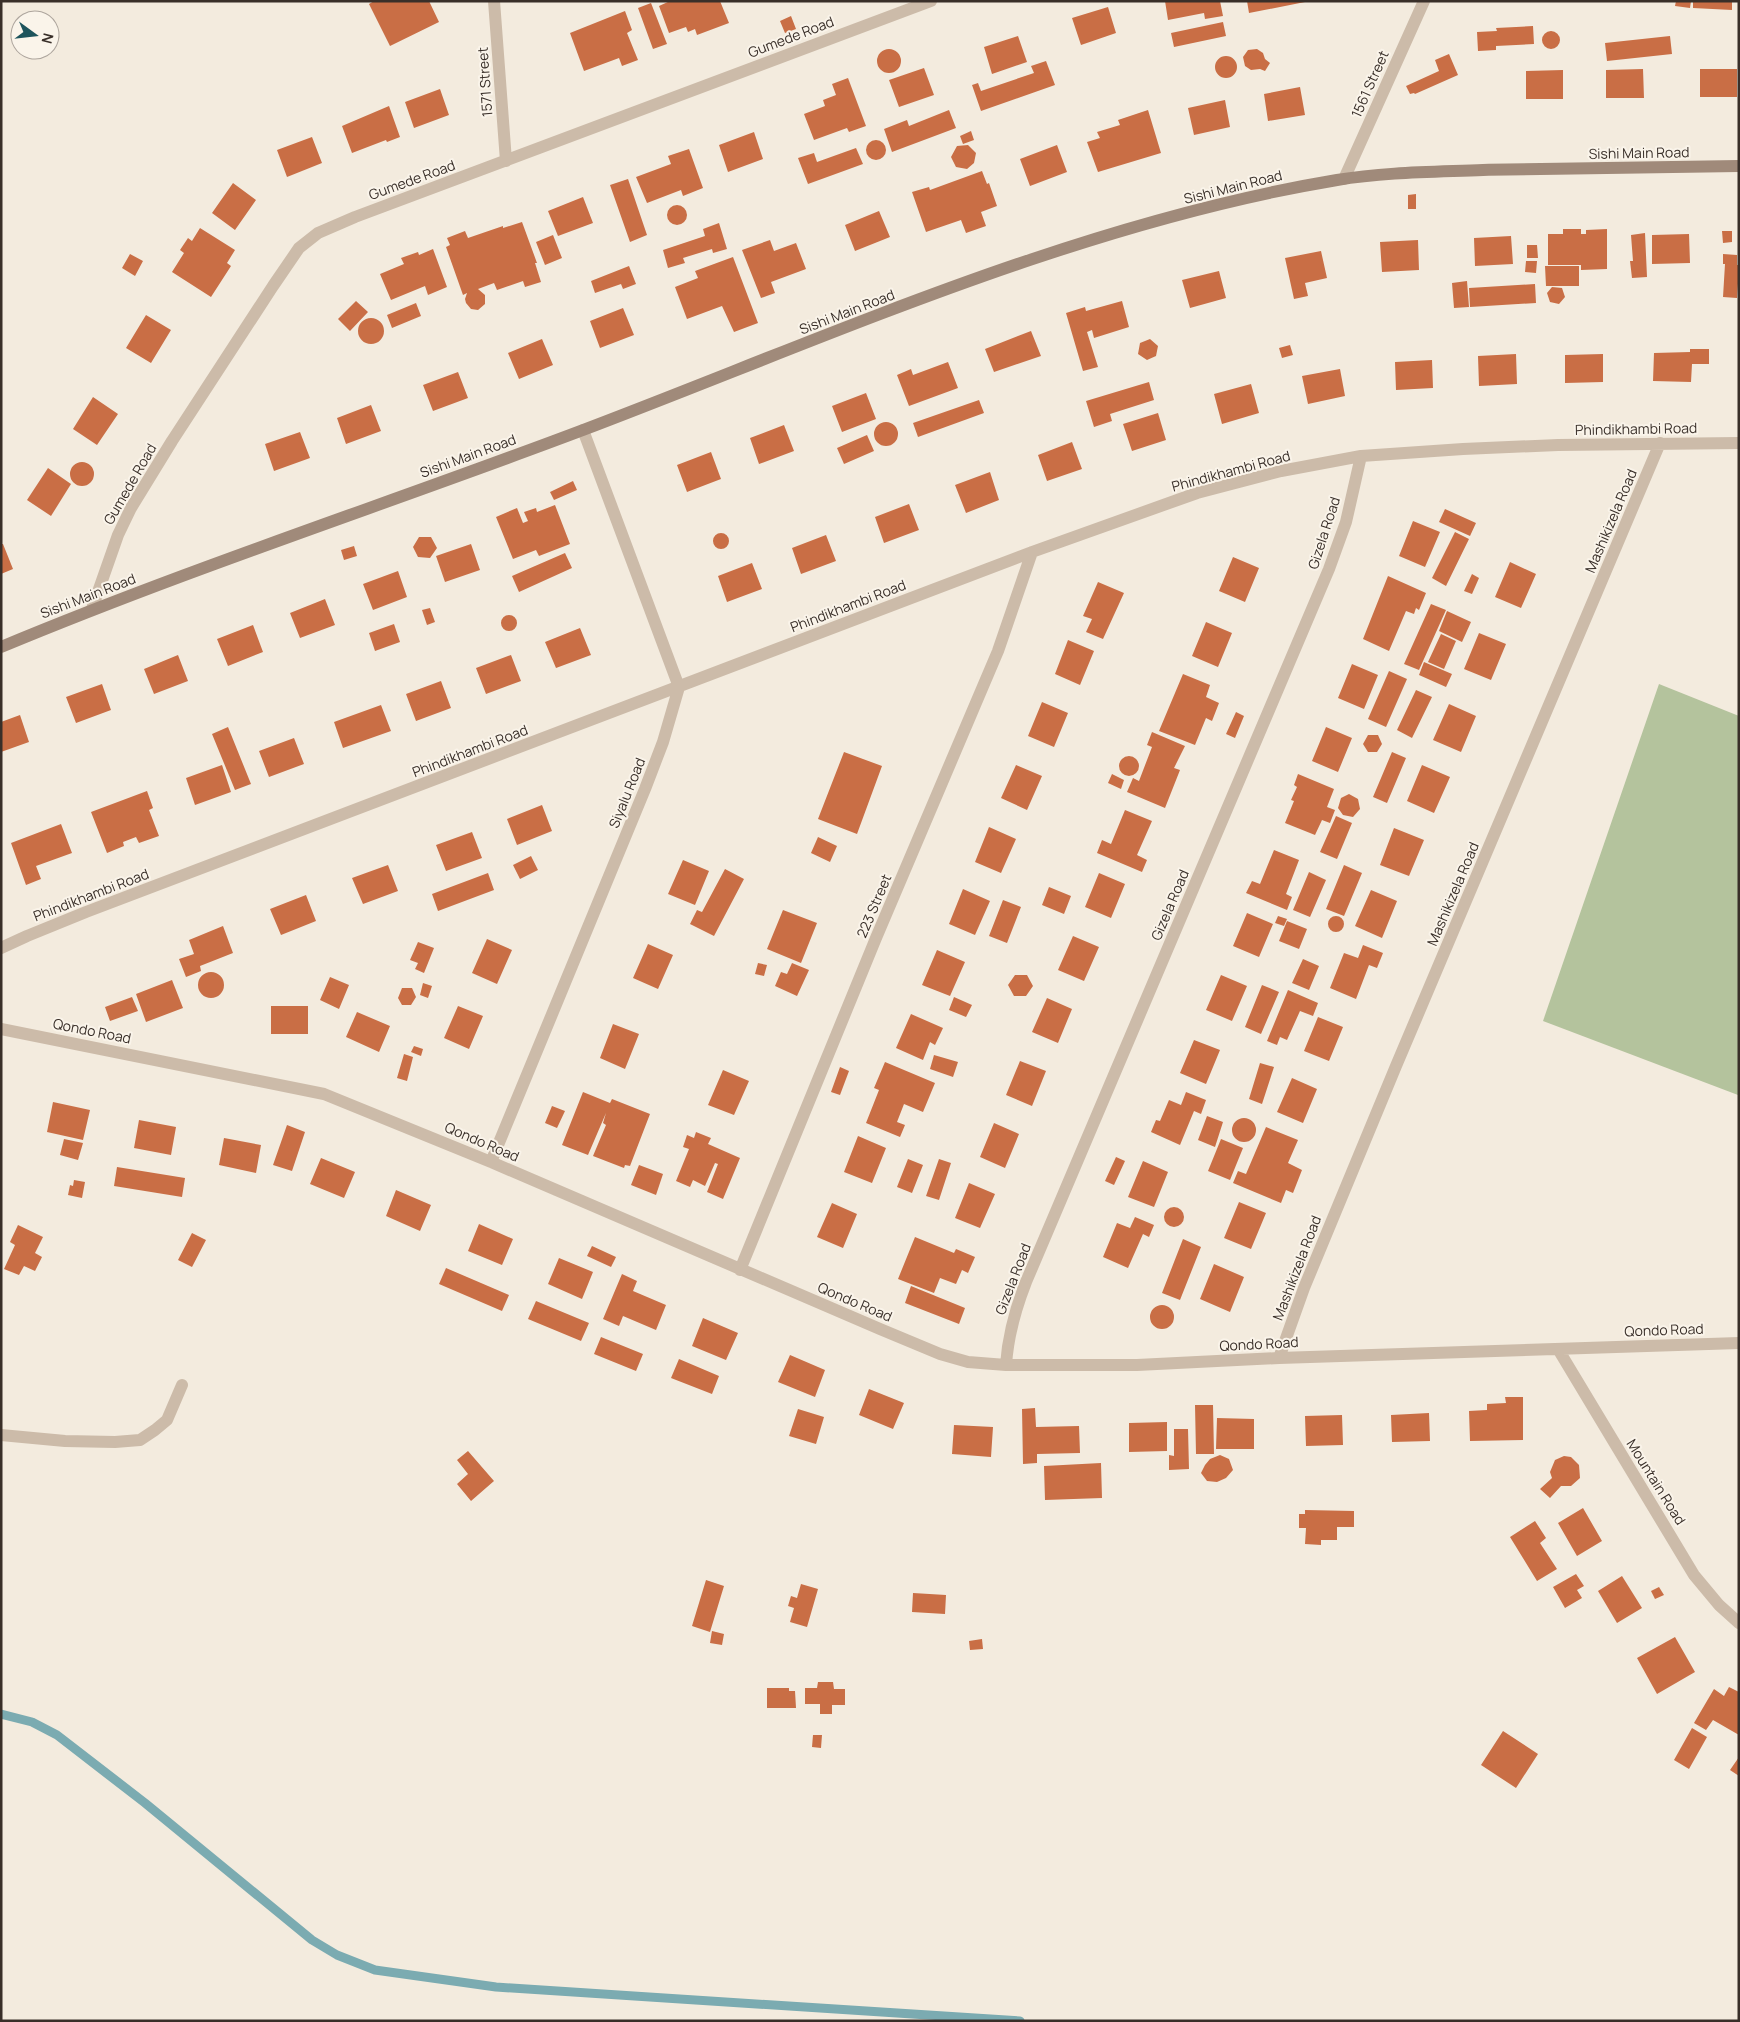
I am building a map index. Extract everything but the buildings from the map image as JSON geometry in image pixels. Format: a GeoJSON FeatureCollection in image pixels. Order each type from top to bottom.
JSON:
{"type":"FeatureCollection","features":[{"type":"Feature","properties":{"kind":"street","name":"1571 Street"},"geometry":{"type":"LineString","coordinates":[[494,1],[506,161]]}},
{"type":"Feature","properties":{"kind":"street","name":"Gumede Road"},"geometry":{"type":"LineString","coordinates":[[92,609],[112,550],[131,508],[177,433],[299,248],[318,233],[931,1]]}},
{"type":"Feature","properties":{"kind":"street","name":"1561 Street"},"geometry":{"type":"LineString","coordinates":[[1344,178],[1424,1]]}},
{"type":"Feature","properties":{"kind":"street","name":"Sishi Main Road"},"geometry":{"type":"LineString","coordinates":[[1,647],[92,609],[583,430],[872,317],[1086,243],[1232,200],[1344,178],[1450,171],[1739,166]]}},
{"type":"Feature","properties":{"kind":"street"},"geometry":{"type":"LineString","coordinates":[[583,430],[679,687]]}},
{"type":"Feature","properties":{"kind":"street","name":"Phindikhambi Road"},"geometry":{"type":"LineString","coordinates":[[1,948],[86,912],[1032,552],[1197,493],[1282,471],[1361,456],[1464,449],[1739,442]]}},
{"type":"Feature","properties":{"kind":"street","name":"Mashikizela Road"},"geometry":{"type":"LineString","coordinates":[[1279,1358],[1304,1288],[1396,1066],[1660,443]]}},
{"type":"Feature","properties":{"kind":"street","name":"Gizela Road"},"geometry":{"type":"LineString","coordinates":[[1006,1365],[1008,1339],[1014,1312],[1329,568],[1346,522],[1361,456]]}},
{"type":"Feature","properties":{"kind":"street","name":"223 Street"},"geometry":{"type":"LineString","coordinates":[[740,1270],[876,938],[998,651],[1032,552]]}},
{"type":"Feature","properties":{"kind":"street","name":"Siyalu Road"},"geometry":{"type":"LineString","coordinates":[[491,1162],[664,742],[679,687]]}},
{"type":"Feature","properties":{"kind":"street","name":"Qondo Road"},"geometry":{"type":"LineString","coordinates":[[1,1029],[324,1094],[491,1162],[940,1354],[968,1362],[1006,1365],[1136,1365],[1279,1358],[1739,1343]]}},
{"type":"Feature","properties":{"kind":"street","name":"Mountain Road"},"geometry":{"type":"LineString","coordinates":[[1558,1349],[1694,1575],[1719,1605],[1739,1623]]}},
{"type":"Feature","properties":{"kind":"street"},"geometry":{"type":"LineString","coordinates":[[1,1435],[65,1441],[115,1442],[140,1440],[167,1420],[182,1384]]}},
{"type":"Feature","properties":{"kind":"green space"},"geometry":{"type":"Polygon","coordinates":[[[1659,684],[1739,716],[1738,1095],[1543,1021],[1659,684]]]}},
{"type":"Feature","properties":{"kind":"waterway"},"geometry":{"type":"LineString","coordinates":[[1,1714],[32,1722],[57,1735],[145,1803],[312,1940],[337,1955],[375,1970],[496,1987],[1020,2021]]}}]}
